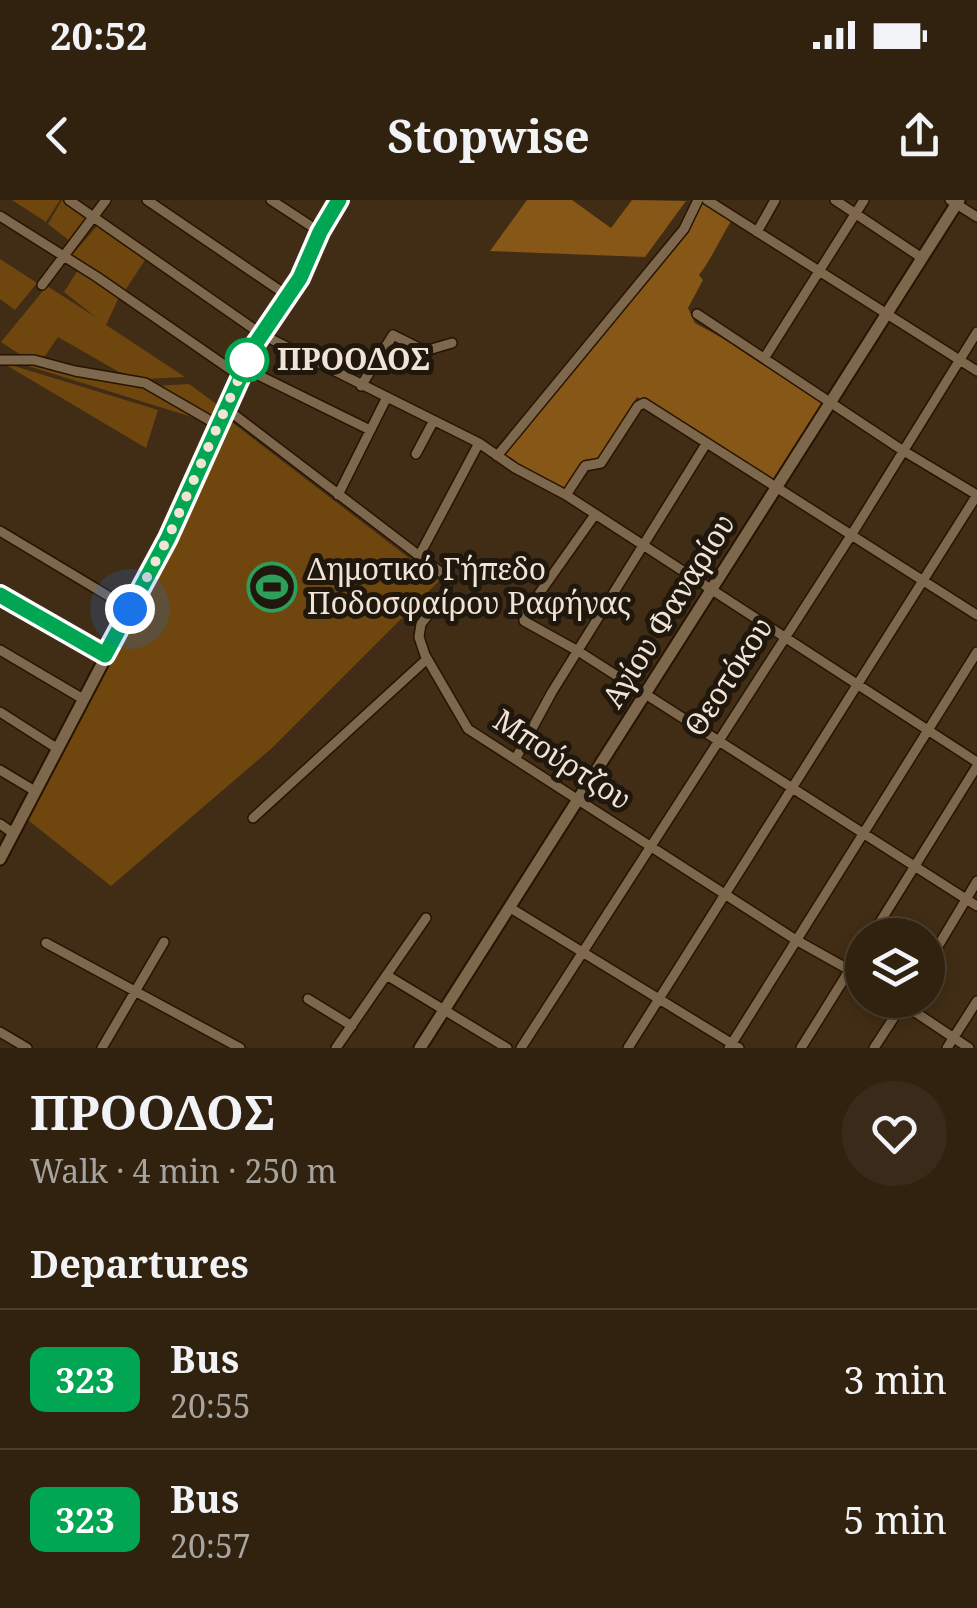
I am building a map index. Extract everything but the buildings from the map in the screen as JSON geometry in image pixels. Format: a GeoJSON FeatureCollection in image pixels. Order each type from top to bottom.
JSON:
{"type":"FeatureCollection","features":[{"type":"Feature","properties":{"kind":"street"},"geometry":{"type":"LineString","coordinates":[[70,200],[260,334],[479,443],[566,495],[977,764],[883,918]]}},
{"type":"Feature","properties":{"kind":"street"},"geometry":{"type":"LineString","coordinates":[[42,285],[106,200]]}},
{"type":"Feature","properties":{"kind":"street"},"geometry":{"type":"LineString","coordinates":[[146,200],[288,296]]}},
{"type":"Feature","properties":{"kind":"street"},"geometry":{"type":"LineString","coordinates":[[271,200],[320,232]]}},
{"type":"Feature","properties":{"kind":"street"},"geometry":{"type":"LineString","coordinates":[[0,859],[168,538],[216,424],[260,334],[300,278],[338,200]]}},
{"type":"Feature","properties":{"kind":"street"},"geometry":{"type":"LineString","coordinates":[[497,456],[684,229],[698,200]]}},
{"type":"Feature","properties":{"kind":"street"},"geometry":{"type":"LineString","coordinates":[[707,200],[977,370]]}},
{"type":"Feature","properties":{"kind":"street"},"geometry":{"type":"LineString","coordinates":[[757,232],[775,200]]}},
{"type":"Feature","properties":{"kind":"street"},"geometry":{"type":"LineString","coordinates":[[835,200],[922,258]]}},
{"type":"Feature","properties":{"kind":"street"},"geometry":{"type":"LineString","coordinates":[[766,357],[864,200]]}},
{"type":"Feature","properties":{"kind":"street"},"geometry":{"type":"LineString","coordinates":[[955,201],[977,217]]}},
{"type":"Feature","properties":{"kind":"street","name":"Αγίου Φαναρίου"},"geometry":{"type":"LineString","coordinates":[[420,1048],[955,201]]}},
{"type":"Feature","properties":{"kind":"street"},"geometry":{"type":"LineString","coordinates":[[0,216],[242,372],[370,430]]}},
{"type":"Feature","properties":{"kind":"street"},"geometry":{"type":"LineString","coordinates":[[628,1048],[977,495],[696,314]]}},
{"type":"Feature","properties":{"kind":"street","name":"Θεοτόκου"},"geometry":{"type":"LineString","coordinates":[[521,1048],[852,534],[977,332]]}},
{"type":"Feature","properties":{"kind":"street"},"geometry":{"type":"LineString","coordinates":[[361,386],[393,335],[424,351],[452,343]]}},
{"type":"Feature","properties":{"kind":"street"},"geometry":{"type":"LineString","coordinates":[[0,360],[34,360],[145,383],[216,424]]}},
{"type":"Feature","properties":{"kind":"street"},"geometry":{"type":"LineString","coordinates":[[338,495],[387,397]]}},
{"type":"Feature","properties":{"kind":"street"},"geometry":{"type":"LineString","coordinates":[[566,495],[585,466],[600,464],[642,403],[977,615]]}},
{"type":"Feature","properties":{"kind":"street"},"geometry":{"type":"LineString","coordinates":[[224,407],[447,577],[448,586],[419,627],[427,659],[253,818]]}},
{"type":"Feature","properties":{"kind":"street"},"geometry":{"type":"LineString","coordinates":[[416,454],[433,422]]}},
{"type":"Feature","properties":{"kind":"street"},"geometry":{"type":"LineString","coordinates":[[419,556],[479,443]]}},
{"type":"Feature","properties":{"kind":"street"},"geometry":{"type":"LineString","coordinates":[[516,758],[706,444]]}},
{"type":"Feature","properties":{"kind":"street"},"geometry":{"type":"LineString","coordinates":[[594,516],[527,611],[526,623],[578,650],[977,906]]}},
{"type":"Feature","properties":{"kind":"street"},"geometry":{"type":"LineString","coordinates":[[0,531],[130,609]]}},
{"type":"Feature","properties":{"kind":"street"},"geometry":{"type":"LineString","coordinates":[[0,595],[105,655]]}},
{"type":"Feature","properties":{"kind":"street"},"geometry":{"type":"LineString","coordinates":[[0,650],[83,699]]}},
{"type":"Feature","properties":{"kind":"street"},"geometry":{"type":"LineString","coordinates":[[509,907],[733,1046],[977,652]]}},
{"type":"Feature","properties":{"kind":"street","name":"Μπούρτζου"},"geometry":{"type":"LineString","coordinates":[[427,659],[468,728],[796,940],[845,966]]}},
{"type":"Feature","properties":{"kind":"street"},"geometry":{"type":"LineString","coordinates":[[0,712],[58,750]]}},
{"type":"Feature","properties":{"kind":"street"},"geometry":{"type":"LineString","coordinates":[[0,770],[35,792]]}},
{"type":"Feature","properties":{"kind":"street"},"geometry":{"type":"LineString","coordinates":[[0,824],[13,833]]}},
{"type":"Feature","properties":{"kind":"street"},"geometry":{"type":"LineString","coordinates":[[945,934],[977,881]]}},
{"type":"Feature","properties":{"kind":"street"},"geometry":{"type":"LineString","coordinates":[[336,1048],[426,918]]}},
{"type":"Feature","properties":{"kind":"street"},"geometry":{"type":"LineString","coordinates":[[102,1048],[164,942]]}},
{"type":"Feature","properties":{"kind":"street"},"geometry":{"type":"LineString","coordinates":[[46,943],[240,1048]]}},
{"type":"Feature","properties":{"kind":"street"},"geometry":{"type":"LineString","coordinates":[[388,976],[507,1048]]}},
{"type":"Feature","properties":{"kind":"street"},"geometry":{"type":"LineString","coordinates":[[801,1048],[845,977]]}},
{"type":"Feature","properties":{"kind":"street"},"geometry":{"type":"LineString","coordinates":[[308,999],[352,1026]]}},
{"type":"Feature","properties":{"kind":"street"},"geometry":{"type":"LineString","coordinates":[[950,1043],[977,1000]]}},
{"type":"Feature","properties":{"kind":"street"},"geometry":{"type":"LineString","coordinates":[[874,1048],[892,1018]]}},
{"type":"Feature","properties":{"kind":"street"},"geometry":{"type":"LineString","coordinates":[[921,1018],[950,1043],[969,1048]]}},
{"type":"Feature","properties":{"kind":"street"},"geometry":{"type":"LineString","coordinates":[[0,1032],[27,1048]]}},
{"type":"Feature","properties":{"kind":"street"},"geometry":{"type":"LineString","coordinates":[[217,1048],[222,1038]]}},
{"type":"Feature","properties":{"kind":"shaded area"},"geometry":{"type":"Polygon","coordinates":[[[12,200],[60,200],[46,222],[12,200]]]}},
{"type":"Feature","properties":{"kind":"shaded area"},"geometry":{"type":"Polygon","coordinates":[[[62,200],[90,218],[71,242],[48,224],[62,200]]]}},
{"type":"Feature","properties":{"kind":"shaded area"},"geometry":{"type":"Polygon","coordinates":[[[527,200],[572,200],[611,228],[632,200],[686,201],[645,257],[490,251],[527,200]]]}},
{"type":"Feature","properties":{"kind":"shaded area"},"geometry":{"type":"Polygon","coordinates":[[[700,201],[731,221],[699,275],[703,280],[688,308],[695,323],[751,354],[823,402],[774,486],[637,397],[596,462],[586,459],[564,494],[501,455],[700,201]]]}},
{"type":"Feature","properties":{"kind":"shaded area"},"geometry":{"type":"Polygon","coordinates":[[[98,225],[145,260],[124,292],[71,256],[98,225]]]}},
{"type":"Feature","properties":{"kind":"shaded area"},"geometry":{"type":"Polygon","coordinates":[[[0,259],[37,283],[15,310],[0,299],[0,259]]]}},
{"type":"Feature","properties":{"kind":"shaded area"},"geometry":{"type":"Polygon","coordinates":[[[78,270],[119,297],[106,325],[185,377],[144,379],[119,372],[58,337],[45,356],[21,355],[1,342],[47,286],[97,318],[64,292],[78,270]]]}},
{"type":"Feature","properties":{"kind":"shaded area"},"geometry":{"type":"Polygon","coordinates":[[[1,362],[158,410],[146,448],[1,362]]]}},
{"type":"Feature","properties":{"kind":"shaded area"},"geometry":{"type":"Polygon","coordinates":[[[15,362],[143,385],[192,417],[15,362]]]}},
{"type":"Feature","properties":{"kind":"shaded area"},"geometry":{"type":"Polygon","coordinates":[[[189,384],[219,406],[212,419],[153,386],[189,384]]]}},
{"type":"Feature","properties":{"kind":"shaded area"},"geometry":{"type":"Polygon","coordinates":[[[229,420],[439,581],[272,748],[111,886],[28,820],[229,420]]]}},
{"type":"Feature","properties":{"kind":"bus line","name":"323"},"geometry":{"type":"LineString","coordinates":[[0,595],[105,655],[168,538],[260,334],[300,278],[339,200]]}},
{"type":"Feature","properties":{"kind":"place","name":"ΠΡΟΟΔΟΣ"},"geometry":{"type":"Point","coordinates":[247,360]}},
{"type":"Feature","properties":{"kind":"place","name":"Δημοτικό Γήπεδο Ποδοσφαίρου Ραφήνας"},"geometry":{"type":"Point","coordinates":[272,587]}},
{"type":"Feature","properties":{"kind":"route"},"geometry":{"type":"LineString","coordinates":[[130,609],[168,538],[247,360]]}}]}
